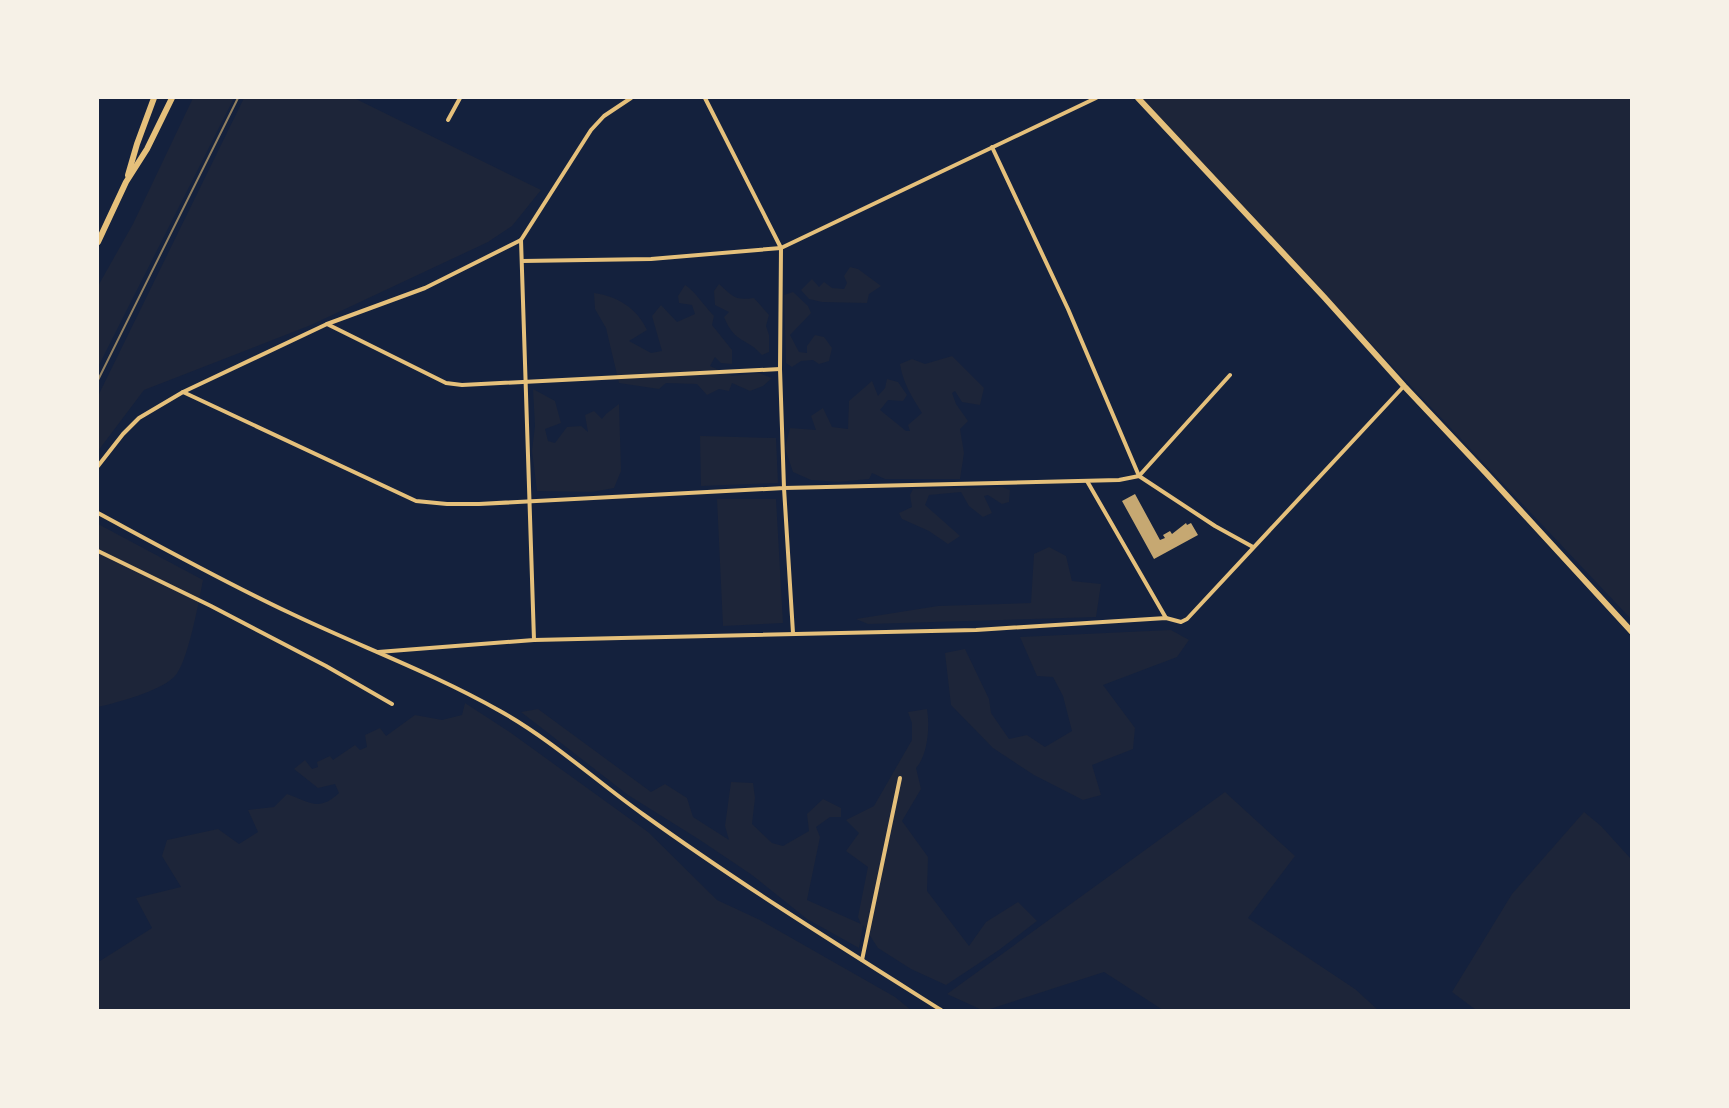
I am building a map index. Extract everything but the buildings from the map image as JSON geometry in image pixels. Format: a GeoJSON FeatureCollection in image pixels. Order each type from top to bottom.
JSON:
{"type":"FeatureCollection","features":[{"type":"Feature","properties":{"kind":"highway"},"geometry":{"type":"LineString","coordinates":[[126,182],[154,98]]}},
{"type":"Feature","properties":{"kind":"highway"},"geometry":{"type":"LineString","coordinates":[[98,242],[126,182],[147,149],[172,98]]}},
{"type":"Feature","properties":{"kind":"highway"},"geometry":{"type":"LineString","coordinates":[[1138,98],[1632,632]]}},
{"type":"Feature","properties":{"kind":"street"},"geometry":{"type":"LineString","coordinates":[[448,120],[460,98]]}},
{"type":"Feature","properties":{"kind":"street"},"geometry":{"type":"LineString","coordinates":[[98,466],[139,418],[183,392],[327,324],[425,288],[521,240],[591,129],[604,116],[631,98]]}},
{"type":"Feature","properties":{"kind":"street"},"geometry":{"type":"LineString","coordinates":[[705,98],[781,248],[780,369],[784,488],[793,633]]}},
{"type":"Feature","properties":{"kind":"street"},"geometry":{"type":"LineString","coordinates":[[522,261],[651,259],[781,248],[1096,98]]}},
{"type":"Feature","properties":{"kind":"street"},"geometry":{"type":"LineString","coordinates":[[992,147],[1068,309],[1139,476],[1215,526],[1253,547]]}},
{"type":"Feature","properties":{"kind":"street"},"geometry":{"type":"LineString","coordinates":[[521,240],[534,640]]}},
{"type":"Feature","properties":{"kind":"street"},"geometry":{"type":"LineString","coordinates":[[327,324],[446,383],[478,385],[780,369]]}},
{"type":"Feature","properties":{"kind":"street"},"geometry":{"type":"LineString","coordinates":[[183,392],[416,501],[447,504],[530,502],[784,488],[1119,480],[1139,476],[1230,375]]}},
{"type":"Feature","properties":{"kind":"street"},"geometry":{"type":"LineString","coordinates":[[375,653],[534,640],[976,630],[1166,618],[1181,622],[1187,619],[1404,386]]}},
{"type":"Feature","properties":{"kind":"street"},"geometry":{"type":"LineString","coordinates":[[1087,481],[1166,618]]}},
{"type":"Feature","properties":{"kind":"street"},"geometry":{"type":"LineString","coordinates":[[98,513],[288,613],[466,693],[502,712],[573,760],[653,821],[940,1011]]}},
{"type":"Feature","properties":{"kind":"street"},"geometry":{"type":"LineString","coordinates":[[98,551],[326,666],[392,704]]}},
{"type":"Feature","properties":{"kind":"street"},"geometry":{"type":"LineString","coordinates":[[862,960],[900,778]]}},
{"type":"Feature","properties":{"kind":"shaded area"},"geometry":{"type":"Polygon","coordinates":[[[193,98],[234,98],[98,367],[98,286],[133,224],[193,98]]]}},
{"type":"Feature","properties":{"kind":"shaded area"},"geometry":{"type":"Polygon","coordinates":[[[244,98],[354,98],[541,190],[512,226],[488,242],[311,325],[144,390],[98,451],[98,396],[244,98]]]}},
{"type":"Feature","properties":{"kind":"shaded area"},"geometry":{"type":"Polygon","coordinates":[[[1139,98],[1631,98],[1631,619],[1139,98]]]}},
{"type":"Feature","properties":{"kind":"shaded area"},"geometry":{"type":"Polygon","coordinates":[[[850,267],[858,269],[881,286],[869,294],[867,303],[822,302],[809,299],[801,290],[812,279],[819,287],[824,282],[832,288],[844,289],[847,283],[844,276],[850,267]]]}},
{"type":"Feature","properties":{"kind":"shaded area"},"geometry":{"type":"Polygon","coordinates":[[[719,284],[734,297],[754,298],[769,315],[766,326],[769,335],[769,352],[762,355],[732,332],[724,317],[729,312],[715,305],[714,291],[719,284]]]}},
{"type":"Feature","properties":{"kind":"shaded area"},"geometry":{"type":"Polygon","coordinates":[[[685,285],[714,316],[712,325],[732,350],[732,364],[721,363],[715,357],[710,366],[732,376],[759,373],[772,378],[763,386],[750,391],[732,383],[729,391],[719,389],[707,395],[697,384],[666,383],[659,389],[619,383],[606,328],[595,309],[594,293],[618,300],[638,315],[647,330],[629,341],[651,353],[662,351],[652,316],[661,305],[677,322],[695,314],[692,305],[679,303],[678,296],[685,285]]]}},
{"type":"Feature","properties":{"kind":"shaded area"},"geometry":{"type":"Polygon","coordinates":[[[793,292],[808,306],[811,313],[790,335],[799,352],[807,353],[807,346],[815,335],[824,337],[832,348],[829,361],[819,364],[813,360],[801,361],[792,367],[786,363],[784,295],[793,292]]]}},
{"type":"Feature","properties":{"kind":"shaded area"},"geometry":{"type":"Polygon","coordinates":[[[952,356],[984,388],[980,405],[962,402],[955,391],[952,393],[956,404],[968,421],[960,429],[964,453],[960,479],[885,479],[872,473],[869,479],[838,482],[811,480],[793,472],[785,448],[790,428],[816,430],[811,416],[823,408],[832,427],[848,429],[849,401],[872,381],[878,396],[885,388],[887,379],[898,382],[907,395],[903,401],[888,400],[880,410],[906,431],[910,431],[908,425],[922,413],[906,384],[900,364],[912,359],[925,364],[952,356]]]}},
{"type":"Feature","properties":{"kind":"shaded area"},"geometry":{"type":"Polygon","coordinates":[[[533,389],[555,401],[561,423],[545,429],[548,441],[555,443],[567,427],[581,426],[588,432],[585,415],[594,411],[602,419],[619,404],[621,471],[614,488],[592,492],[537,491],[532,451],[535,426],[533,389]]]}},
{"type":"Feature","properties":{"kind":"shaded area"},"geometry":{"type":"Polygon","coordinates":[[[700,436],[776,438],[778,483],[701,486],[700,436]]]}},
{"type":"Feature","properties":{"kind":"shaded area"},"geometry":{"type":"Polygon","coordinates":[[[1002,487],[1010,490],[1009,502],[1002,504],[988,495],[984,496],[992,513],[983,517],[969,506],[961,492],[929,495],[925,505],[960,536],[948,544],[929,531],[902,519],[899,513],[912,507],[910,495],[913,489],[1002,487]]]}},
{"type":"Feature","properties":{"kind":"shaded area"},"geometry":{"type":"Polygon","coordinates":[[[717,499],[776,499],[783,623],[723,626],[717,499]]]}},
{"type":"Feature","properties":{"kind":"shaded area"},"geometry":{"type":"Polygon","coordinates":[[[98,524],[203,580],[188,646],[174,677],[148,692],[98,707],[98,524]]]}},
{"type":"Feature","properties":{"kind":"shaded area"},"geometry":{"type":"Polygon","coordinates":[[[1049,547],[1066,556],[1072,581],[1101,584],[1096,617],[868,624],[856,619],[938,606],[1031,603],[1034,554],[1049,547]]]}},
{"type":"Feature","properties":{"kind":"shaded area"},"geometry":{"type":"Polygon","coordinates":[[[1171,630],[1189,640],[1177,657],[1103,685],[1135,728],[1133,749],[1092,765],[1101,795],[1083,800],[1034,775],[993,748],[951,705],[945,653],[965,649],[989,699],[991,713],[1009,739],[1027,735],[1045,747],[1072,731],[1063,696],[1053,677],[1037,676],[1020,637],[1171,630]]]}},
{"type":"Feature","properties":{"kind":"shaded area"},"geometry":{"type":"Polygon","coordinates":[[[465,703],[511,733],[648,832],[717,900],[760,920],[895,997],[911,1010],[98,1010],[98,958],[100,961],[152,928],[136,898],[181,887],[162,856],[167,840],[218,829],[239,844],[258,832],[248,810],[274,807],[287,794],[320,804],[339,793],[335,784],[318,788],[294,769],[305,760],[312,769],[318,767],[317,762],[330,756],[333,760],[355,745],[360,750],[367,747],[365,735],[380,728],[386,736],[415,715],[442,720],[462,715],[465,703]]]}},
{"type":"Feature","properties":{"kind":"shaded area"},"geometry":{"type":"Polygon","coordinates":[[[538,709],[651,792],[665,784],[687,798],[693,817],[729,840],[725,826],[731,782],[753,783],[755,798],[752,824],[772,843],[783,846],[809,831],[807,814],[823,799],[841,808],[841,817],[830,817],[816,827],[820,837],[807,900],[861,924],[858,917],[868,867],[846,851],[859,833],[846,820],[874,806],[912,740],[912,723],[908,712],[927,709],[927,740],[923,756],[916,768],[921,789],[902,821],[928,857],[927,891],[969,946],[986,922],[1018,902],[1037,921],[999,950],[946,985],[911,969],[878,948],[863,925],[859,948],[807,919],[752,875],[628,795],[521,712],[538,709]]]}},
{"type":"Feature","properties":{"kind":"shaded area"},"geometry":{"type":"Polygon","coordinates":[[[1225,792],[1295,856],[1248,918],[1355,989],[1378,1010],[1163,1010],[1104,972],[987,1010],[982,1010],[947,994],[1225,792]]]}},
{"type":"Feature","properties":{"kind":"shaded area"},"geometry":{"type":"Polygon","coordinates":[[[1584,812],[1601,826],[1631,859],[1631,1010],[1476,1010],[1452,992],[1512,894],[1584,812]]]}},
{"type":"Feature","properties":{"kind":"railway"},"geometry":{"type":"LineString","coordinates":[[98,380],[238,98]]}}]}
